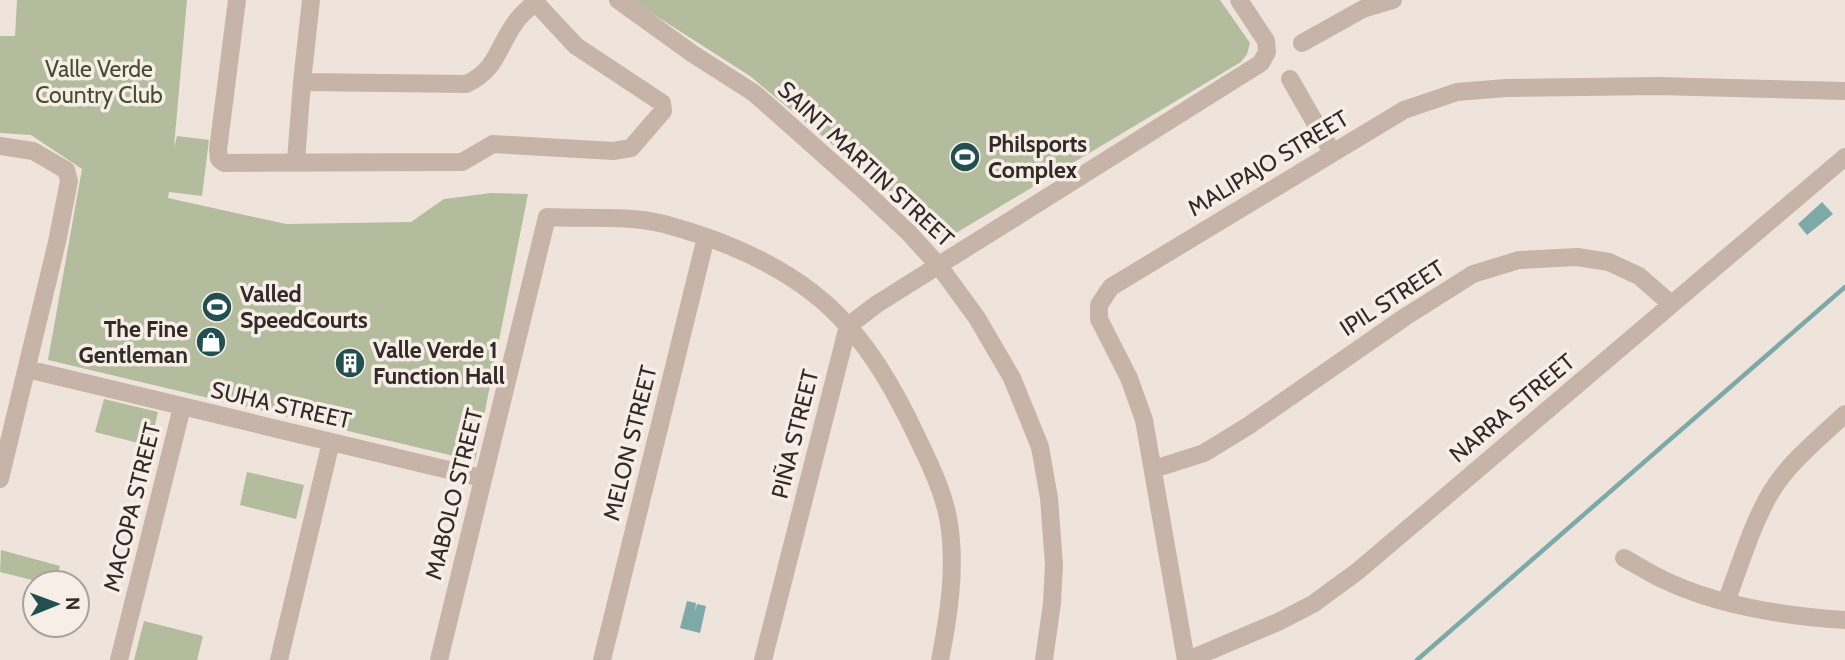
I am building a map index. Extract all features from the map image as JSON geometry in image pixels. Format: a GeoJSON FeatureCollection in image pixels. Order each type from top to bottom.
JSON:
{"type":"FeatureCollection","features":[{"type":"Feature","properties":{"kind":"street"},"geometry":{"type":"LineString","coordinates":[[237,0],[219,159],[224,163],[462,162],[492,144],[613,151],[631,148],[664,107],[662,103],[576,46],[535,2],[515,22],[491,67],[480,78],[466,84],[302,82]]}},
{"type":"Feature","properties":{"kind":"street"},"geometry":{"type":"LineString","coordinates":[[296,161],[311,0]]}},
{"type":"Feature","properties":{"kind":"street","name":"SAINT MARTIN STREET"},"geometry":{"type":"LineString","coordinates":[[618,0],[693,54],[754,93],[860,187],[939,266],[977,317],[1012,379],[1040,447],[1049,498],[1054,565],[1044,660]]}},
{"type":"Feature","properties":{"kind":"street"},"geometry":{"type":"LineString","coordinates":[[848,326],[877,304],[1261,63],[1267,52],[1266,41],[1239,0]]}},
{"type":"Feature","properties":{"kind":"street"},"geometry":{"type":"LineString","coordinates":[[1302,43],[1363,9],[1393,0]]}},
{"type":"Feature","properties":{"kind":"street"},"geometry":{"type":"LineString","coordinates":[[1290,79],[1332,152]]}},
{"type":"Feature","properties":{"kind":"street","name":"MALIPAJO STREET"},"geometry":{"type":"LineString","coordinates":[[1187,660],[1144,420],[1129,378],[1099,319],[1100,305],[1111,287],[1404,110],[1457,92],[1506,88],[1658,86],[1845,91]]}},
{"type":"Feature","properties":{"kind":"street"},"geometry":{"type":"LineString","coordinates":[[0,146],[33,151],[66,170],[69,181],[0,479]]}},
{"type":"Feature","properties":{"kind":"street","name":"NARRA STREET"},"geometry":{"type":"LineString","coordinates":[[1187,660],[1278,622],[1313,604],[1358,571],[1845,157]]}},
{"type":"Feature","properties":{"kind":"street","name":"MABOLO STREET"},"geometry":{"type":"LineString","coordinates":[[439,660],[547,217],[661,223],[706,237]]}},
{"type":"Feature","properties":{"kind":"street"},"geometry":{"type":"LineString","coordinates":[[706,237],[777,269],[815,295],[848,326],[895,390],[934,472],[949,521],[952,573],[948,622],[940,660]]}},
{"type":"Feature","properties":{"kind":"street","name":"MELON STREET"},"geometry":{"type":"LineString","coordinates":[[602,660],[706,237]]}},
{"type":"Feature","properties":{"kind":"street","name":"IPIL STREET"},"geometry":{"type":"LineString","coordinates":[[1154,469],[1204,453],[1473,274],[1519,260],[1577,257],[1598,260],[1609,262],[1639,276],[1671,304]]}},
{"type":"Feature","properties":{"kind":"street","name":"PIÑA STREET"},"geometry":{"type":"LineString","coordinates":[[763,660],[848,326]]}},
{"type":"Feature","properties":{"kind":"street","name":"SUHA STREET"},"geometry":{"type":"LineString","coordinates":[[27,369],[482,478]]}},
{"type":"Feature","properties":{"kind":"street","name":"MACOPA STREET"},"geometry":{"type":"LineString","coordinates":[[120,660],[182,407]]}},
{"type":"Feature","properties":{"kind":"street"},"geometry":{"type":"LineString","coordinates":[[1726,602],[1756,524],[1772,491],[1802,454],[1845,414]]}},
{"type":"Feature","properties":{"kind":"street"},"geometry":{"type":"LineString","coordinates":[[279,660],[331,442]]}},
{"type":"Feature","properties":{"kind":"street"},"geometry":{"type":"LineString","coordinates":[[1625,558],[1663,580],[1726,602],[1756,609],[1845,620]]}},
{"type":"Feature","properties":{"kind":"green space","name":"Valle Verde Country Club"},"geometry":{"type":"Polygon","coordinates":[[[17,0],[187,0],[174,147],[177,136],[209,140],[202,196],[169,192],[168,198],[286,224],[411,222],[444,199],[491,193],[528,194],[475,461],[48,360],[82,169],[31,135],[0,133],[0,36],[15,36],[17,0]]]}},
{"type":"Feature","properties":{"kind":"green space","name":"Philsports Complex"},"geometry":{"type":"Polygon","coordinates":[[[631,0],[1220,0],[1250,43],[1241,62],[946,239],[750,76],[631,0]]]}},
{"type":"Feature","properties":{"kind":"green space"},"geometry":{"type":"Polygon","coordinates":[[[104,399],[158,412],[150,446],[95,432],[104,399]]]}},
{"type":"Feature","properties":{"kind":"green space"},"geometry":{"type":"Polygon","coordinates":[[[247,472],[304,485],[296,519],[240,505],[247,472]]]}},
{"type":"Feature","properties":{"kind":"green space"},"geometry":{"type":"Polygon","coordinates":[[[1,550],[60,566],[59,569],[21,569],[21,577],[0,572],[1,550]]]}},
{"type":"Feature","properties":{"kind":"green space"},"geometry":{"type":"Polygon","coordinates":[[[144,621],[203,636],[197,660],[134,660],[144,621]]]}},
{"type":"Feature","properties":{"kind":"water"},"geometry":{"type":"Polygon","coordinates":[[[1822,202],[1833,214],[1807,235],[1798,224],[1822,202]]]}},
{"type":"Feature","properties":{"kind":"water"},"geometry":{"type":"Polygon","coordinates":[[[687,601],[696,603],[695,612],[697,604],[706,606],[700,633],[680,628],[687,601]]]}},
{"type":"Feature","properties":{"kind":"waterway"},"geometry":{"type":"LineString","coordinates":[[1417,660],[1845,287]]}},
{"type":"Feature","properties":{"kind":"place","name":"Philsports Complex"},"geometry":{"type":"Point","coordinates":[965,157]}},
{"type":"Feature","properties":{"kind":"place","name":"Valled SpeedCourts"},"geometry":{"type":"Point","coordinates":[217,307]}},
{"type":"Feature","properties":{"kind":"place","name":"The Fine Gentleman"},"geometry":{"type":"Point","coordinates":[211,342]}},
{"type":"Feature","properties":{"kind":"place","name":"Valle Verde 1 Function Hall"},"geometry":{"type":"Point","coordinates":[350,363]}}]}
